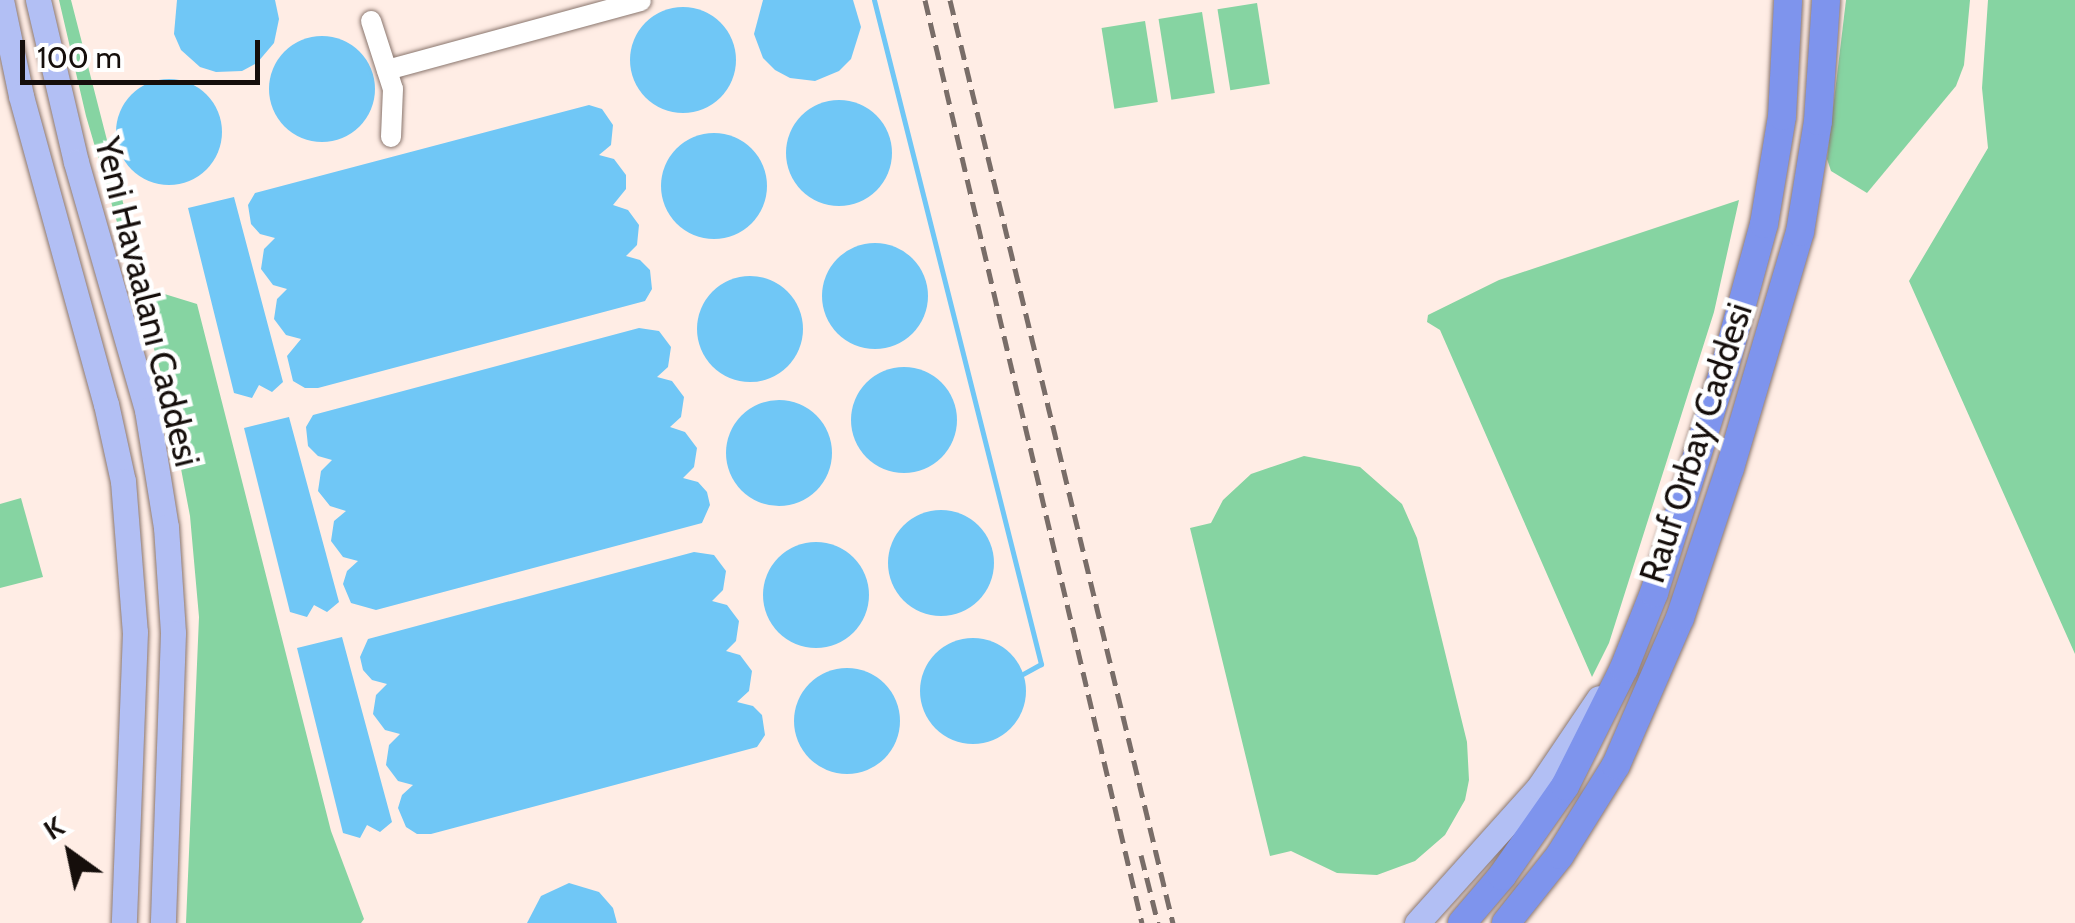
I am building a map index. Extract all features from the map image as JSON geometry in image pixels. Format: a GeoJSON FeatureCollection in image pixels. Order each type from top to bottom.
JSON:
{"type":"FeatureCollection","features":[{"type":"Feature","properties":{"kind":"highway","name":"Rauf Orbay Caddesi"},"geometry":{"type":"LineString","coordinates":[[1462,923],[1502,876],[1564,786],[1624,668],[1654,593],[1751,277],[1782,116],[1788,0]]}},
{"type":"Feature","properties":{"kind":"highway","name":"Rauf Orbay Caddesi"},"geometry":{"type":"LineString","coordinates":[[1506,923],[1598,796],[1667,653],[1730,468],[1800,232],[1818,121],[1826,0]]}},
{"type":"Feature","properties":{"kind":"main road","name":"Yeni Havaalanı Caddesi"},"geometry":{"type":"LineString","coordinates":[[1,0],[21,96],[119,462],[134,620],[124,923]]}},
{"type":"Feature","properties":{"kind":"main road","name":"Yeni Havaalanı Caddesi"},"geometry":{"type":"LineString","coordinates":[[38,0],[76,162],[147,410],[166,527],[172,621],[163,923]]}},
{"type":"Feature","properties":{"kind":"main road"},"geometry":{"type":"LineString","coordinates":[[134,620],[172,621]]}},
{"type":"Feature","properties":{"kind":"main road"},"geometry":{"type":"LineString","coordinates":[[1418,923],[1539,787],[1624,668]]}},
{"type":"Feature","properties":{"kind":"main road"},"geometry":{"type":"LineString","coordinates":[[1521,923],[1542,878]]}},
{"type":"Feature","properties":{"kind":"street"},"geometry":{"type":"LineString","coordinates":[[387,70],[641,0]]}},
{"type":"Feature","properties":{"kind":"street"},"geometry":{"type":"LineString","coordinates":[[372,21],[393,89],[391,138]]}},
{"type":"Feature","properties":{"kind":"green space"},"geometry":{"type":"Polygon","coordinates":[[[59,0],[71,0],[145,288],[197,304],[331,831],[364,919],[361,923],[186,923],[199,617],[190,516],[166,390],[86,116],[59,0]]]}},
{"type":"Feature","properties":{"kind":"green space"},"geometry":{"type":"Polygon","coordinates":[[[1846,0],[1970,0],[1964,65],[1956,86],[1867,193],[1831,171],[1827,159],[1846,0]]]}},
{"type":"Feature","properties":{"kind":"green space"},"geometry":{"type":"Polygon","coordinates":[[[1988,0],[2075,0],[2075,654],[1909,281],[1988,148],[1982,88],[1988,0]]]}},
{"type":"Feature","properties":{"kind":"green space"},"geometry":{"type":"Polygon","coordinates":[[[1257,3],[1270,84],[1230,90],[1217,9],[1257,3]]]}},
{"type":"Feature","properties":{"kind":"green space"},"geometry":{"type":"Polygon","coordinates":[[[1202,12],[1215,93],[1171,100],[1159,19],[1202,12]]]}},
{"type":"Feature","properties":{"kind":"green space"},"geometry":{"type":"Polygon","coordinates":[[[1145,21],[1158,102],[1114,109],[1102,28],[1145,21]]]}},
{"type":"Feature","properties":{"kind":"green space"},"geometry":{"type":"Polygon","coordinates":[[[1739,200],[1714,312],[1609,643],[1592,677],[1440,330],[1427,322],[1428,315],[1499,280],[1739,200]]]}},
{"type":"Feature","properties":{"kind":"green space"},"geometry":{"type":"Polygon","coordinates":[[[1304,456],[1360,467],[1402,504],[1417,538],[1467,742],[1469,780],[1465,800],[1445,835],[1415,861],[1377,875],[1337,873],[1291,851],[1270,856],[1190,528],[1211,523],[1223,500],[1251,474],[1304,456]]]}},
{"type":"Feature","properties":{"kind":"green space"},"geometry":{"type":"Polygon","coordinates":[[[21,498],[43,577],[0,588],[0,504],[21,498]]]}},
{"type":"Feature","properties":{"kind":"water"},"geometry":{"type":"Polygon","coordinates":[[[177,0],[275,0],[279,19],[274,43],[257,63],[242,71],[216,72],[200,67],[181,50],[174,34],[177,0]]]}},
{"type":"Feature","properties":{"kind":"water"},"geometry":{"type":"Polygon","coordinates":[[[763,0],[853,0],[861,27],[851,59],[839,71],[815,81],[790,78],[775,70],[763,58],[754,34],[763,0]]]}},
{"type":"Feature","properties":{"kind":"water"},"geometry":{"type":"Polygon","coordinates":[[[683,7],[703,11],[721,22],[732,40],[736,60],[732,80],[721,98],[703,109],[683,113],[663,109],[645,98],[634,80],[630,60],[634,40],[645,22],[663,11],[683,7]]]}},
{"type":"Feature","properties":{"kind":"water"},"geometry":{"type":"Polygon","coordinates":[[[322,36],[342,40],[360,51],[371,69],[375,89],[371,109],[360,127],[342,138],[322,142],[302,138],[284,127],[273,109],[269,89],[273,69],[284,51],[302,40],[322,36]]]}},
{"type":"Feature","properties":{"kind":"water"},"geometry":{"type":"Polygon","coordinates":[[[169,79],[189,83],[207,94],[218,112],[222,132],[218,152],[207,170],[189,181],[169,185],[149,181],[131,170],[120,152],[116,132],[120,112],[131,94],[149,83],[169,79]]]}},
{"type":"Feature","properties":{"kind":"water"},"geometry":{"type":"Polygon","coordinates":[[[839,100],[859,104],[877,115],[888,133],[892,153],[888,173],[877,191],[859,202],[839,206],[819,202],[801,191],[790,173],[786,153],[790,133],[801,115],[819,104],[839,100]]]}},
{"type":"Feature","properties":{"kind":"water"},"geometry":{"type":"Polygon","coordinates":[[[589,105],[602,109],[613,125],[611,145],[599,155],[614,159],[626,175],[626,189],[613,205],[628,210],[639,225],[637,245],[626,256],[640,260],[650,270],[652,289],[645,301],[318,388],[305,388],[293,381],[287,356],[301,339],[286,335],[274,319],[277,299],[287,289],[273,285],[261,269],[264,249],[275,238],[260,234],[251,224],[248,205],[255,193],[589,105]]]}},
{"type":"Feature","properties":{"kind":"water"},"geometry":{"type":"Polygon","coordinates":[[[714,133],[734,137],[752,148],[763,166],[767,186],[763,206],[752,224],[734,235],[714,239],[694,235],[676,224],[665,206],[661,186],[665,166],[676,148],[694,137],[714,133]]]}},
{"type":"Feature","properties":{"kind":"water"},"geometry":{"type":"Polygon","coordinates":[[[234,197],[283,382],[272,392],[259,385],[252,398],[234,393],[188,208],[234,197]]]}},
{"type":"Feature","properties":{"kind":"water"},"geometry":{"type":"Polygon","coordinates":[[[875,243],[895,247],[913,258],[924,276],[928,296],[924,316],[913,334],[895,345],[875,349],[855,345],[837,334],[826,316],[822,296],[826,276],[837,258],[855,247],[875,243]]]}},
{"type":"Feature","properties":{"kind":"water"},"geometry":{"type":"Polygon","coordinates":[[[750,276],[770,280],[788,291],[799,309],[803,329],[799,349],[788,367],[770,378],[750,382],[730,378],[712,367],[701,349],[697,329],[701,309],[712,291],[730,280],[750,276]]]}},
{"type":"Feature","properties":{"kind":"water"},"geometry":{"type":"Polygon","coordinates":[[[639,328],[659,331],[671,347],[668,367],[657,377],[672,381],[684,397],[681,417],[670,427],[685,432],[697,448],[694,467],[683,478],[698,482],[707,492],[710,505],[702,523],[376,610],[351,603],[343,584],[347,571],[358,561],[343,557],[331,541],[334,521],[346,511],[330,506],[318,491],[321,471],[332,460],[318,456],[308,446],[306,427],[313,415],[639,328]]]}},
{"type":"Feature","properties":{"kind":"water"},"geometry":{"type":"Polygon","coordinates":[[[904,367],[924,371],[942,382],[953,400],[957,420],[953,440],[942,458],[924,469],[904,473],[884,469],[866,458],[855,440],[851,420],[855,400],[866,382],[884,371],[904,367]]]}},
{"type":"Feature","properties":{"kind":"water"},"geometry":{"type":"Polygon","coordinates":[[[779,400],[799,404],[817,415],[828,433],[832,453],[828,473],[817,491],[799,502],[779,506],[759,502],[741,491],[730,473],[726,453],[730,433],[741,415],[759,404],[779,400]]]}},
{"type":"Feature","properties":{"kind":"water"},"geometry":{"type":"Polygon","coordinates":[[[289,417],[339,602],[327,612],[314,605],[307,617],[290,612],[244,428],[289,417]]]}},
{"type":"Feature","properties":{"kind":"water"},"geometry":{"type":"Polygon","coordinates":[[[941,510],[961,514],[979,525],[990,543],[994,563],[990,583],[979,601],[961,612],[941,616],[921,612],[903,601],[892,583],[888,563],[892,543],[903,525],[921,514],[941,510]]]}},
{"type":"Feature","properties":{"kind":"water"},"geometry":{"type":"Polygon","coordinates":[[[816,542],[836,546],[854,557],[865,575],[869,595],[865,615],[854,633],[836,644],[816,648],[796,644],[778,633],[767,615],[763,595],[767,575],[778,557],[796,546],[816,542]]]}},
{"type":"Feature","properties":{"kind":"water"},"geometry":{"type":"Polygon","coordinates":[[[694,552],[714,555],[726,571],[723,590],[712,601],[727,605],[739,621],[736,641],[726,651],[740,655],[752,671],[749,691],[737,702],[753,706],[762,715],[765,735],[757,747],[431,834],[417,834],[406,827],[398,808],[402,795],[413,785],[398,781],[386,765],[389,745],[400,734],[385,730],[373,714],[376,695],[387,684],[372,680],[363,670],[360,657],[368,639],[694,552]]]}},
{"type":"Feature","properties":{"kind":"water"},"geometry":{"type":"Polygon","coordinates":[[[342,637],[392,822],[380,832],[367,825],[360,838],[343,833],[297,648],[342,637]]]}},
{"type":"Feature","properties":{"kind":"water"},"geometry":{"type":"Polygon","coordinates":[[[973,638],[993,642],[1011,653],[1022,671],[1026,691],[1022,711],[1011,729],[993,740],[973,744],[953,740],[935,729],[924,711],[920,691],[924,671],[935,653],[953,642],[973,638]]]}},
{"type":"Feature","properties":{"kind":"water"},"geometry":{"type":"Polygon","coordinates":[[[847,668],[867,672],[885,683],[896,701],[900,721],[896,741],[885,759],[867,770],[847,774],[827,770],[809,759],[798,741],[794,721],[798,701],[809,683],[827,672],[847,668]]]}},
{"type":"Feature","properties":{"kind":"water"},"geometry":{"type":"Polygon","coordinates":[[[569,883],[599,892],[613,908],[617,923],[527,923],[541,896],[569,883]]]}},
{"type":"Feature","properties":{"kind":"waterway"},"geometry":{"type":"LineString","coordinates":[[874,0],[1041,664],[1023,674]]}},
{"type":"Feature","properties":{"kind":"railway"},"geometry":{"type":"LineString","coordinates":[[925,0],[1142,923]]}},
{"type":"Feature","properties":{"kind":"railway"},"geometry":{"type":"LineString","coordinates":[[950,0],[1173,923]]}},
{"type":"Feature","properties":{"kind":"railway"},"geometry":{"type":"LineString","coordinates":[[1141,855],[1158,923]]}}]}
